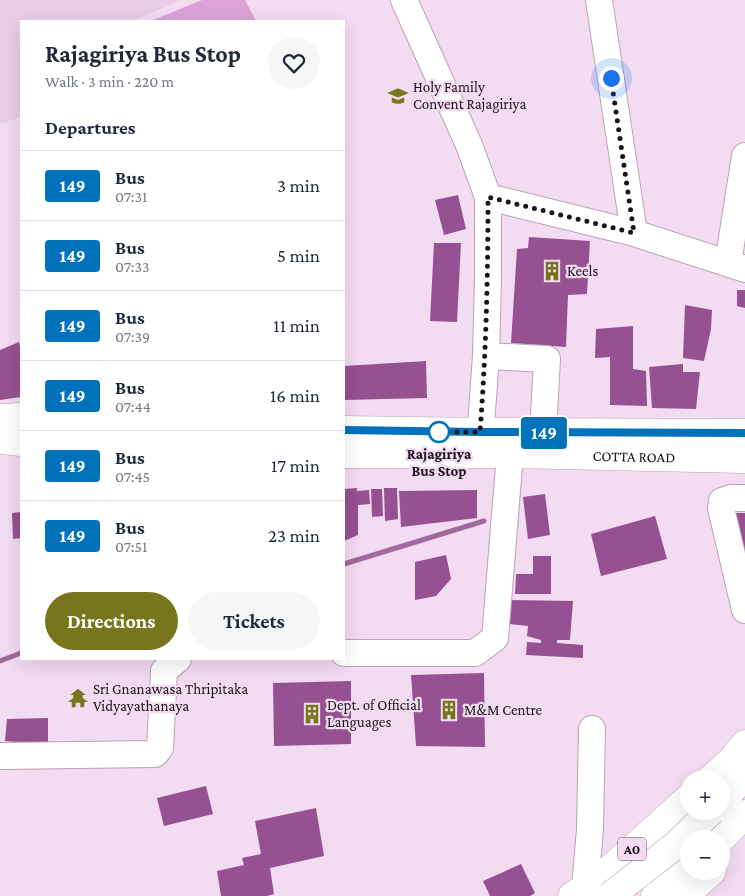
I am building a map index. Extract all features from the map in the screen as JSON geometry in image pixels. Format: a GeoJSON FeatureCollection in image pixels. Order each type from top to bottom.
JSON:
{"type":"FeatureCollection","features":[{"type":"Feature","properties":{"kind":"main road"},"geometry":{"type":"LineString","coordinates":[[0,418],[20,417]]}},
{"type":"Feature","properties":{"kind":"main road","name":"COTTA ROAD"},"geometry":{"type":"LineString","coordinates":[[345,430],[480,443],[510,454],[745,459]]}},
{"type":"Feature","properties":{"kind":"main road","name":"COTTA ROAD"},"geometry":{"type":"LineString","coordinates":[[345,454],[480,443],[543,433],[745,433]]}},
{"type":"Feature","properties":{"kind":"main road"},"geometry":{"type":"LineString","coordinates":[[0,440],[20,442]]}},
{"type":"Feature","properties":{"kind":"main road"},"geometry":{"type":"LineString","coordinates":[[728,770],[741,763]]}},
{"type":"Feature","properties":{"kind":"main road"},"geometry":{"type":"LineString","coordinates":[[730,783],[741,763]]}},
{"type":"Feature","properties":{"kind":"main road","name":"A0"},"geometry":{"type":"LineString","coordinates":[[591,890],[680,806]]}},
{"type":"Feature","properties":{"kind":"main road"},"geometry":{"type":"LineString","coordinates":[[729,830],[745,814]]}},
{"type":"Feature","properties":{"kind":"main road"},"geometry":{"type":"LineString","coordinates":[[591,890],[676,845],[701,820]]}},
{"type":"Feature","properties":{"kind":"main road"},"geometry":{"type":"LineString","coordinates":[[591,890],[664,843],[680,839]]}},
{"type":"Feature","properties":{"kind":"main road"},"geometry":{"type":"LineString","coordinates":[[730,855],[745,842]]}},
{"type":"Feature","properties":{"kind":"main road"},"geometry":{"type":"LineString","coordinates":[[655,896],[680,875]]}},
{"type":"Feature","properties":{"kind":"main road"},"geometry":{"type":"LineString","coordinates":[[671,896],[683,880]]}},
{"type":"Feature","properties":{"kind":"main road"},"geometry":{"type":"LineString","coordinates":[[684,896],[702,880]]}},
{"type":"Feature","properties":{"kind":"street"},"geometry":{"type":"LineString","coordinates":[[404,0],[470,145],[488,197],[486,356],[480,443]]}},
{"type":"Feature","properties":{"kind":"street"},"geometry":{"type":"LineString","coordinates":[[599,0],[634,233]]}},
{"type":"Feature","properties":{"kind":"street"},"geometry":{"type":"LineString","coordinates":[[488,197],[634,233],[737,266],[745,156]]}},
{"type":"Feature","properties":{"kind":"street"},"geometry":{"type":"LineString","coordinates":[[486,356],[547,359],[543,433]]}},
{"type":"Feature","properties":{"kind":"street"},"geometry":{"type":"LineString","coordinates":[[345,653],[475,652],[494,638],[510,454]]}},
{"type":"Feature","properties":{"kind":"street"},"geometry":{"type":"LineString","coordinates":[[745,498],[730,498],[722,502],[721,508],[745,610]]}},
{"type":"Feature","properties":{"kind":"street"},"geometry":{"type":"LineString","coordinates":[[0,756],[155,754],[160,748],[164,671],[177,660]]}},
{"type":"Feature","properties":{"kind":"street"},"geometry":{"type":"LineString","coordinates":[[591,890],[592,729]]}},
{"type":"Feature","properties":{"kind":"shaded area"},"geometry":{"type":"Polygon","coordinates":[[[0,0],[181,0],[135,20],[20,20],[20,117],[0,124],[0,0]]]}},
{"type":"Feature","properties":{"kind":"shaded area"},"geometry":{"type":"Polygon","coordinates":[[[202,0],[245,0],[255,20],[153,20],[202,0]]]}},
{"type":"Feature","properties":{"kind":"building"},"geometry":{"type":"Polygon","coordinates":[[[458,195],[466,229],[444,235],[435,200],[458,195]]]}},
{"type":"Feature","properties":{"kind":"building","name":"Keels"},"geometry":{"type":"Polygon","coordinates":[[[529,237],[590,241],[587,294],[568,295],[566,347],[511,343],[517,249],[528,248],[529,237]]]}},
{"type":"Feature","properties":{"kind":"building"},"geometry":{"type":"Polygon","coordinates":[[[434,243],[461,243],[457,322],[430,321],[434,243]]]}},
{"type":"Feature","properties":{"kind":"building"},"geometry":{"type":"Polygon","coordinates":[[[737,290],[745,290],[745,308],[737,306],[737,290]]]}},
{"type":"Feature","properties":{"kind":"building"},"geometry":{"type":"Polygon","coordinates":[[[685,305],[712,310],[711,329],[704,361],[683,358],[685,305]]]}},
{"type":"Feature","properties":{"kind":"building"},"geometry":{"type":"Polygon","coordinates":[[[633,326],[633,369],[646,371],[647,406],[610,405],[610,357],[595,358],[596,329],[633,326]]]}},
{"type":"Feature","properties":{"kind":"building"},"geometry":{"type":"Polygon","coordinates":[[[19,342],[20,397],[0,400],[0,350],[19,342]]]}},
{"type":"Feature","properties":{"kind":"building"},"geometry":{"type":"Polygon","coordinates":[[[426,361],[427,398],[345,400],[345,366],[426,361]]]}},
{"type":"Feature","properties":{"kind":"building"},"geometry":{"type":"Polygon","coordinates":[[[683,364],[683,372],[700,372],[696,409],[652,408],[649,367],[683,364]]]}},
{"type":"Feature","properties":{"kind":"building"},"geometry":{"type":"Polygon","coordinates":[[[357,488],[357,491],[369,490],[370,504],[358,505],[358,535],[345,541],[345,489],[357,488]]]}},
{"type":"Feature","properties":{"kind":"building"},"geometry":{"type":"Polygon","coordinates":[[[384,488],[397,488],[398,519],[385,521],[384,488]]]}},
{"type":"Feature","properties":{"kind":"building"},"geometry":{"type":"Polygon","coordinates":[[[371,489],[382,489],[383,516],[372,517],[371,489]]]}},
{"type":"Feature","properties":{"kind":"building"},"geometry":{"type":"Polygon","coordinates":[[[477,490],[477,518],[401,527],[399,491],[477,490]]]}},
{"type":"Feature","properties":{"kind":"building"},"geometry":{"type":"Polygon","coordinates":[[[545,494],[550,535],[528,539],[523,497],[545,494]]]}},
{"type":"Feature","properties":{"kind":"building"},"geometry":{"type":"Polygon","coordinates":[[[20,512],[20,538],[13,539],[12,513],[20,512]]]}},
{"type":"Feature","properties":{"kind":"building"},"geometry":{"type":"Polygon","coordinates":[[[725,513],[745,513],[745,582],[725,513]]]}},
{"type":"Feature","properties":{"kind":"building"},"geometry":{"type":"Polygon","coordinates":[[[655,516],[667,559],[601,576],[591,534],[655,516]]]}},
{"type":"Feature","properties":{"kind":"building"},"geometry":{"type":"Polygon","coordinates":[[[446,555],[451,579],[436,596],[415,600],[415,562],[446,555]]]}},
{"type":"Feature","properties":{"kind":"building"},"geometry":{"type":"Polygon","coordinates":[[[533,556],[551,556],[551,594],[515,594],[516,574],[533,574],[533,556]]]}},
{"type":"Feature","properties":{"kind":"building"},"geometry":{"type":"Polygon","coordinates":[[[510,600],[573,601],[570,640],[557,640],[557,643],[583,645],[583,658],[526,655],[527,642],[541,643],[541,640],[527,636],[528,626],[509,624],[510,600]]]}},
{"type":"Feature","properties":{"kind":"building","name":"M&M Centre"},"geometry":{"type":"Polygon","coordinates":[[[484,673],[485,747],[416,746],[411,675],[484,673]]]}},
{"type":"Feature","properties":{"kind":"building","name":"Dept. of Official Languages"},"geometry":{"type":"Polygon","coordinates":[[[351,681],[351,744],[274,746],[273,683],[351,681]]]}},
{"type":"Feature","properties":{"kind":"building"},"geometry":{"type":"Polygon","coordinates":[[[48,718],[48,745],[5,741],[7,719],[48,718]]]}},
{"type":"Feature","properties":{"kind":"building"},"geometry":{"type":"Polygon","coordinates":[[[206,786],[213,814],[164,826],[157,798],[206,786]]]}},
{"type":"Feature","properties":{"kind":"building"},"geometry":{"type":"Polygon","coordinates":[[[316,808],[324,856],[270,868],[274,894],[267,896],[221,896],[217,871],[244,865],[242,858],[261,854],[255,821],[316,808]]]}},
{"type":"Feature","properties":{"kind":"building"},"geometry":{"type":"Polygon","coordinates":[[[521,864],[535,893],[530,896],[490,896],[483,881],[521,864]]]}},
{"type":"Feature","properties":{"kind":"waterway"},"geometry":{"type":"LineString","coordinates":[[345,564],[484,521]]}},
{"type":"Feature","properties":{"kind":"waterway"},"geometry":{"type":"LineString","coordinates":[[0,661],[20,653]]}},
{"type":"Feature","properties":{"kind":"bus line","name":"149"},"geometry":{"type":"LineString","coordinates":[[345,430],[745,433]]}},
{"type":"Feature","properties":{"kind":"place","name":"Holy Family Convent Rajagiriya"},"geometry":{"type":"Point","coordinates":[398,96]}},
{"type":"Feature","properties":{"kind":"place","name":"Keels"},"geometry":{"type":"Point","coordinates":[552,271]}},
{"type":"Feature","properties":{"kind":"place","name":"Rajagiriya Bus Stop"},"geometry":{"type":"Point","coordinates":[439,432]}},
{"type":"Feature","properties":{"kind":"place","name":"Sri Gnanawasa Thripitaka Vidyayathanaya"},"geometry":{"type":"Point","coordinates":[78,698]}},
{"type":"Feature","properties":{"kind":"place","name":"M&M Centre"},"geometry":{"type":"Point","coordinates":[449,710]}},
{"type":"Feature","properties":{"kind":"place","name":"Dept. of Official Languages"},"geometry":{"type":"Point","coordinates":[312,714]}},
{"type":"Feature","properties":{"kind":"route"},"geometry":{"type":"LineString","coordinates":[[439,432],[480,432],[486,356],[488,197],[634,233],[611,78]]}}]}
